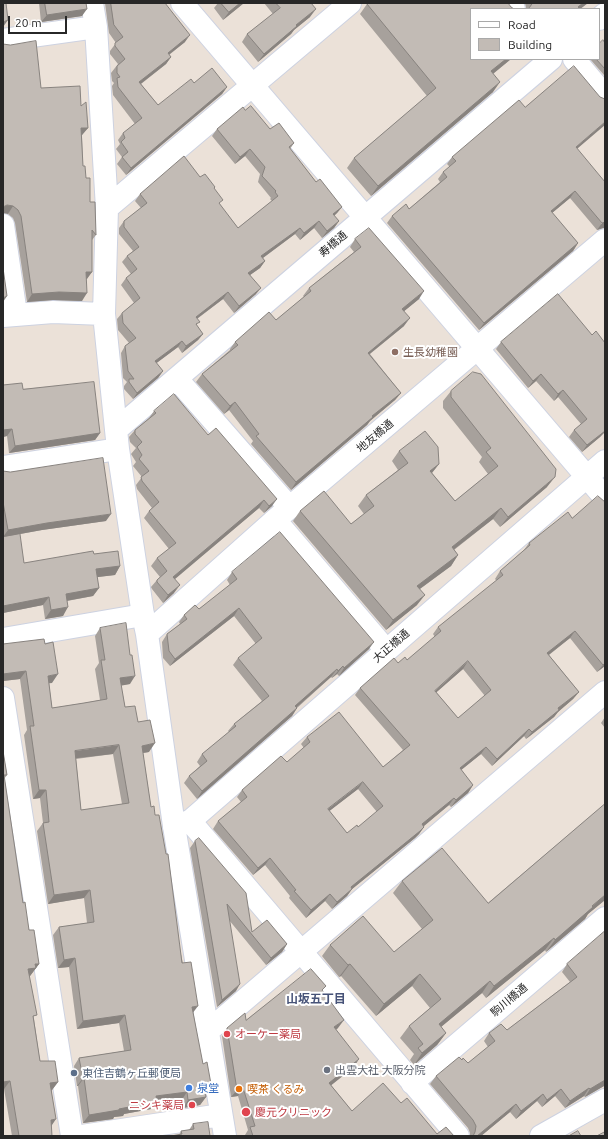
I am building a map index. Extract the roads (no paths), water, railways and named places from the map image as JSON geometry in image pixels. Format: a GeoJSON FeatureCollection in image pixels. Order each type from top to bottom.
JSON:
{"type":"FeatureCollection","features":[{"type":"Feature","properties":{"kind":"street"},"geometry":{"type":"LineString","coordinates":[[92,3],[96,27],[107,208],[104,314],[117,440],[145,624],[182,823],[207,1032],[225,1136]]}},
{"type":"Feature","properties":{"kind":"street"},"geometry":{"type":"LineString","coordinates":[[182,3],[605,498]]}},
{"type":"Feature","properties":{"kind":"street"},"geometry":{"type":"LineString","coordinates":[[107,208],[350,3]]}},
{"type":"Feature","properties":{"kind":"street"},"geometry":{"type":"LineString","coordinates":[[3,40],[96,27]]}},
{"type":"Feature","properties":{"kind":"street","name":"寿橋通"},"geometry":{"type":"LineString","coordinates":[[117,440],[177,379],[550,60]]}},
{"type":"Feature","properties":{"kind":"street"},"geometry":{"type":"LineString","coordinates":[[575,60],[605,96]]}},
{"type":"Feature","properties":{"kind":"street"},"geometry":{"type":"LineString","coordinates":[[3,225],[10,315],[53,312],[104,314]]}},
{"type":"Feature","properties":{"kind":"street","name":"地友橋通"},"geometry":{"type":"LineString","coordinates":[[145,624],[283,514],[605,240]]}},
{"type":"Feature","properties":{"kind":"street"},"geometry":{"type":"LineString","coordinates":[[177,379],[283,514],[386,650]]}},
{"type":"Feature","properties":{"kind":"street"},"geometry":{"type":"LineString","coordinates":[[3,467],[117,440]]}},
{"type":"Feature","properties":{"kind":"street","name":"大正橋通"},"geometry":{"type":"LineString","coordinates":[[182,823],[386,650],[605,461]]}},
{"type":"Feature","properties":{"kind":"street"},"geometry":{"type":"LineString","coordinates":[[3,639],[145,624]]}},
{"type":"Feature","properties":{"kind":"street"},"geometry":{"type":"LineString","coordinates":[[207,1032],[605,692]]}},
{"type":"Feature","properties":{"kind":"street"},"geometry":{"type":"LineString","coordinates":[[3,698],[72,1136]]}},
{"type":"Feature","properties":{"kind":"street"},"geometry":{"type":"LineString","coordinates":[[182,823],[301,951],[458,1136]]}},
{"type":"Feature","properties":{"kind":"street","name":"駒川橋通"},"geometry":{"type":"LineString","coordinates":[[412,1083],[605,918]]}},
{"type":"Feature","properties":{"kind":"street"},"geometry":{"type":"LineString","coordinates":[[541,1136],[605,1100]]}},
{"type":"Feature","properties":{"kind":"street"},"geometry":{"type":"LineString","coordinates":[[82,1136],[221,1114]]}},
{"type":"Feature","properties":{"kind":"place","name":"生長幼稚園"},"geometry":{"type":"Point","coordinates":[395,352]}},
{"type":"Feature","properties":{"kind":"place","name":"オーケー薬局"},"geometry":{"type":"Point","coordinates":[227,1034]}},
{"type":"Feature","properties":{"kind":"place","name":"出雲大社 大阪分院"},"geometry":{"type":"Point","coordinates":[327,1070]}},
{"type":"Feature","properties":{"kind":"place","name":"東住吉鶴ヶ丘郵便局"},"geometry":{"type":"Point","coordinates":[74,1073]}},
{"type":"Feature","properties":{"kind":"place","name":"泉堂"},"geometry":{"type":"Point","coordinates":[189,1088]}},
{"type":"Feature","properties":{"kind":"place","name":"喫茶 くるみ"},"geometry":{"type":"Point","coordinates":[239,1089]}},
{"type":"Feature","properties":{"kind":"place","name":"ニシキ薬局"},"geometry":{"type":"Point","coordinates":[192,1105]}},
{"type":"Feature","properties":{"kind":"place","name":"慶元クリニック"},"geometry":{"type":"Point","coordinates":[246,1112]}},
{"type":"Feature","properties":{"kind":"district","name":"山坂五丁目"},"geometry":{"type":"Point","coordinates":[316,999]}}]}
